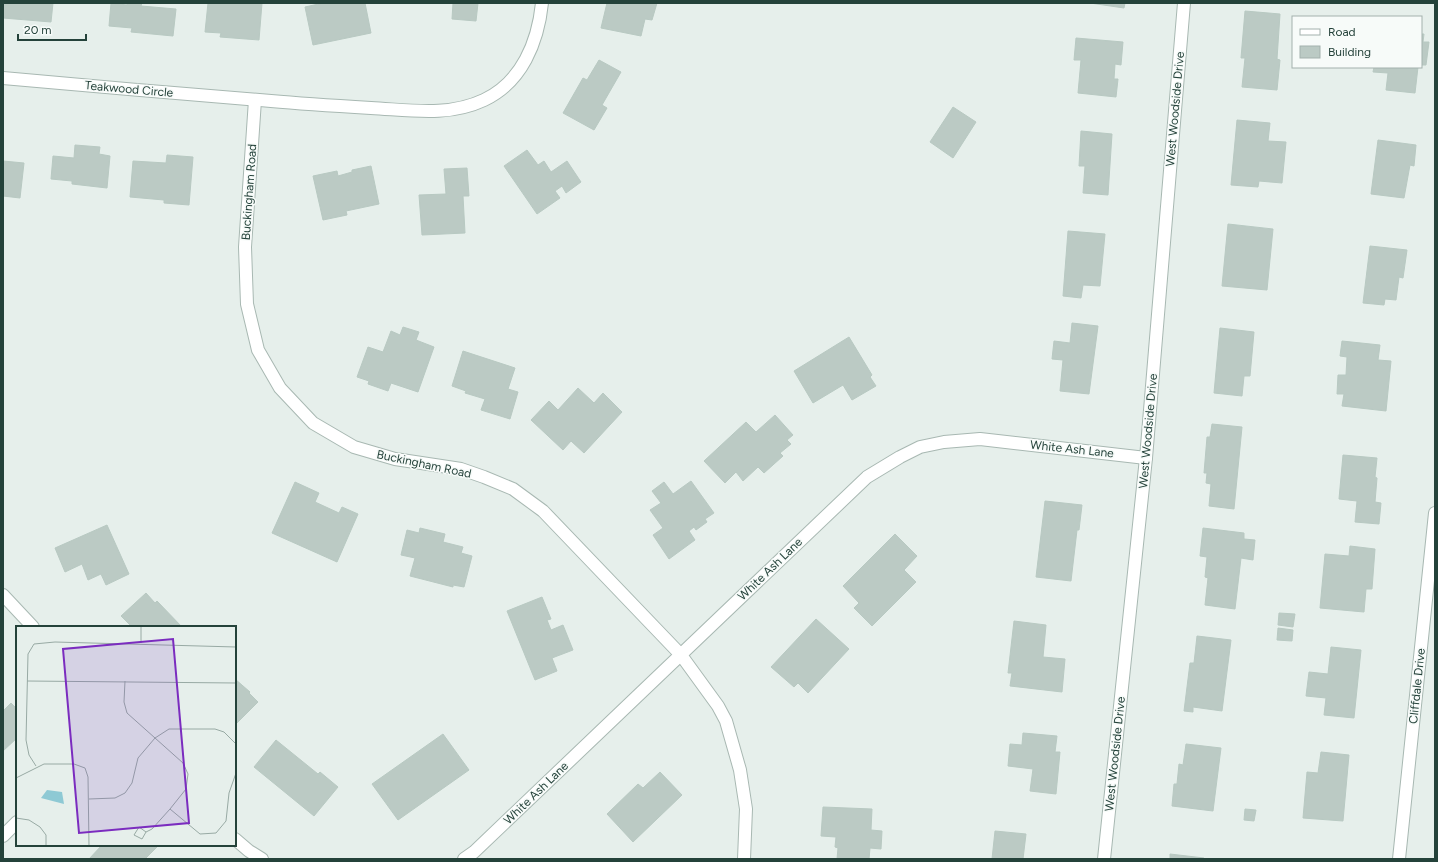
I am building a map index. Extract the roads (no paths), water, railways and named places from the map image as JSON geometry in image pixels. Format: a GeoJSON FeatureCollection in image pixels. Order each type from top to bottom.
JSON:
{"type":"FeatureCollection","features":[{"type":"Feature","properties":{"kind":"street"},"geometry":{"type":"LineString","coordinates":[[255,100],[429,112],[450,110],[468,106],[485,99],[516,76],[527,59],[541,13],[542,3]]}},
{"type":"Feature","properties":{"kind":"street","name":"West Woodside Drive"},"geometry":{"type":"LineString","coordinates":[[1104,859],[1146,458],[1184,3]]}},
{"type":"Feature","properties":{"kind":"street","name":"Teakwood Circle"},"geometry":{"type":"LineString","coordinates":[[3,78],[255,100]]}},
{"type":"Feature","properties":{"kind":"street","name":"Buckingham Road"},"geometry":{"type":"LineString","coordinates":[[255,100],[245,247],[246,304],[258,350],[280,388],[313,423],[354,447],[395,459],[461,469],[513,489],[543,511],[681,655],[718,706],[726,721],[740,770],[746,809],[744,859]]}},
{"type":"Feature","properties":{"kind":"street","name":"White Ash Lane"},"geometry":{"type":"LineString","coordinates":[[464,859],[474,852],[867,477],[900,457],[920,447],[944,442],[980,439],[1146,458]]}},
{"type":"Feature","properties":{"kind":"street","name":"Cliffdale Drive"},"geometry":{"type":"LineString","coordinates":[[1399,859],[1430,608],[1435,513]]}},
{"type":"Feature","properties":{"kind":"street"},"geometry":{"type":"LineString","coordinates":[[3,594],[33,626]]}},
{"type":"Feature","properties":{"kind":"street"},"geometry":{"type":"LineString","coordinates":[[3,836],[16,823]]}},
{"type":"Feature","properties":{"kind":"street"},"geometry":{"type":"LineString","coordinates":[[236,840],[249,851],[262,859]]}}]}
